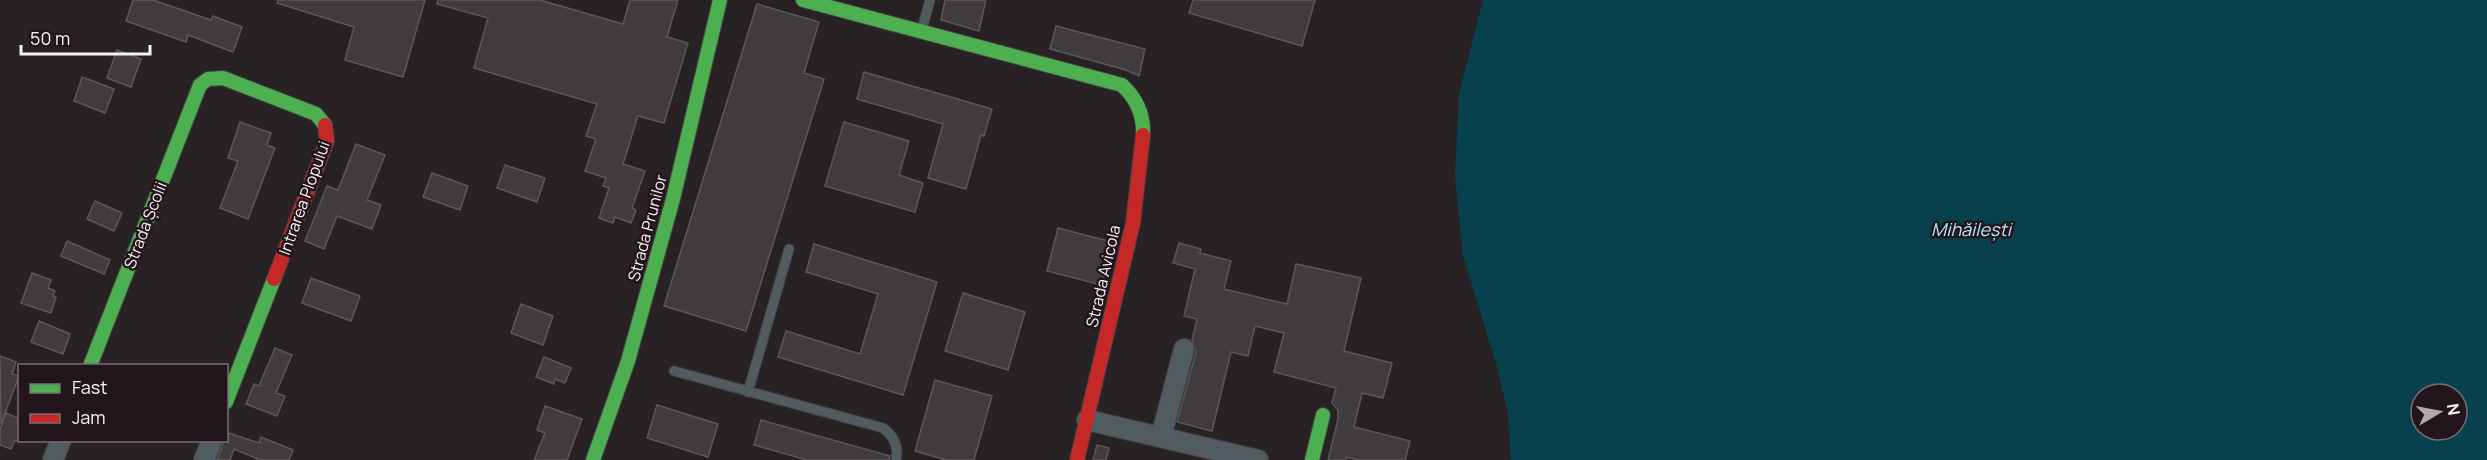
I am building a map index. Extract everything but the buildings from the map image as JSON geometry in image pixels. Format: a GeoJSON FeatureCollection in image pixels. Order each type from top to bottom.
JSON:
{"type":"FeatureCollection","features":[{"type":"Feature","properties":{"kind":"street","name":"Strada Prunilor"},"geometry":{"type":"LineString","coordinates":[[593,460],[631,350],[672,199],[720,0]]}},
{"type":"Feature","properties":{"kind":"street"},"geometry":{"type":"LineString","coordinates":[[803,0],[922,32]]}},
{"type":"Feature","properties":{"kind":"street","name":"Strada Avicola"},"geometry":{"type":"LineString","coordinates":[[922,32],[1122,85],[1135,97],[1143,126],[1141,163],[1132,223],[1077,460]]}},
{"type":"Feature","properties":{"kind":"street","name":"Intrarea Plopului"},"geometry":{"type":"LineString","coordinates":[[200,85],[208,79],[222,78],[316,114],[323,119],[327,129],[327,141],[228,397]]}},
{"type":"Feature","properties":{"kind":"street","name":"Strada Școlii"},"geometry":{"type":"LineString","coordinates":[[91,364],[200,85]]}},
{"type":"Feature","properties":{"kind":"street"},"geometry":{"type":"LineString","coordinates":[[1161,436],[1184,349]]}},
{"type":"Feature","properties":{"kind":"street"},"geometry":{"type":"LineString","coordinates":[[1312,460],[1323,415]]}},
{"type":"Feature","properties":{"kind":"street"},"geometry":{"type":"LineString","coordinates":[[1087,420],[1258,460]]}},
{"type":"Feature","properties":{"kind":"street"},"geometry":{"type":"LineString","coordinates":[[53,460],[61,442]]}},
{"type":"Feature","properties":{"kind":"street"},"geometry":{"type":"LineString","coordinates":[[204,460],[212,442]]}},
{"type":"Feature","properties":{"kind":"lane"},"geometry":{"type":"LineString","coordinates":[[922,32],[930,0]]}},
{"type":"Feature","properties":{"kind":"lane"},"geometry":{"type":"LineString","coordinates":[[748,392],[789,249]]}},
{"type":"Feature","properties":{"kind":"lane"},"geometry":{"type":"LineString","coordinates":[[674,371],[883,428],[892,434],[896,444],[896,460]]}},
{"type":"Feature","properties":{"kind":"water","name":"Mihăilești"},"geometry":{"type":"Polygon","coordinates":[[[1483,0],[2487,0],[2487,460],[1511,460],[1508,414],[1497,367],[1463,255],[1455,175],[1459,94],[1483,0]]]}},
{"type":"Feature","properties":{"kind":"traffic: fast"},"geometry":{"type":"LineString","coordinates":[[593,460],[628,361],[673,199],[720,0]]}},
{"type":"Feature","properties":{"kind":"traffic: fast"},"geometry":{"type":"LineString","coordinates":[[803,0],[1122,85],[1138,107],[1143,135]]}},
{"type":"Feature","properties":{"kind":"traffic: fast"},"geometry":{"type":"LineString","coordinates":[[91,364],[200,85],[208,79],[223,78],[316,114],[325,125]]}},
{"type":"Feature","properties":{"kind":"traffic: fast"},"geometry":{"type":"LineString","coordinates":[[228,397],[274,279]]}},
{"type":"Feature","properties":{"kind":"traffic: fast"},"geometry":{"type":"LineString","coordinates":[[1312,460],[1323,415]]}},
{"type":"Feature","properties":{"kind":"traffic: jam"},"geometry":{"type":"LineString","coordinates":[[274,279],[327,141],[325,125]]}},
{"type":"Feature","properties":{"kind":"traffic: jam"},"geometry":{"type":"LineString","coordinates":[[1077,460],[1133,223],[1143,135]]}}]}
